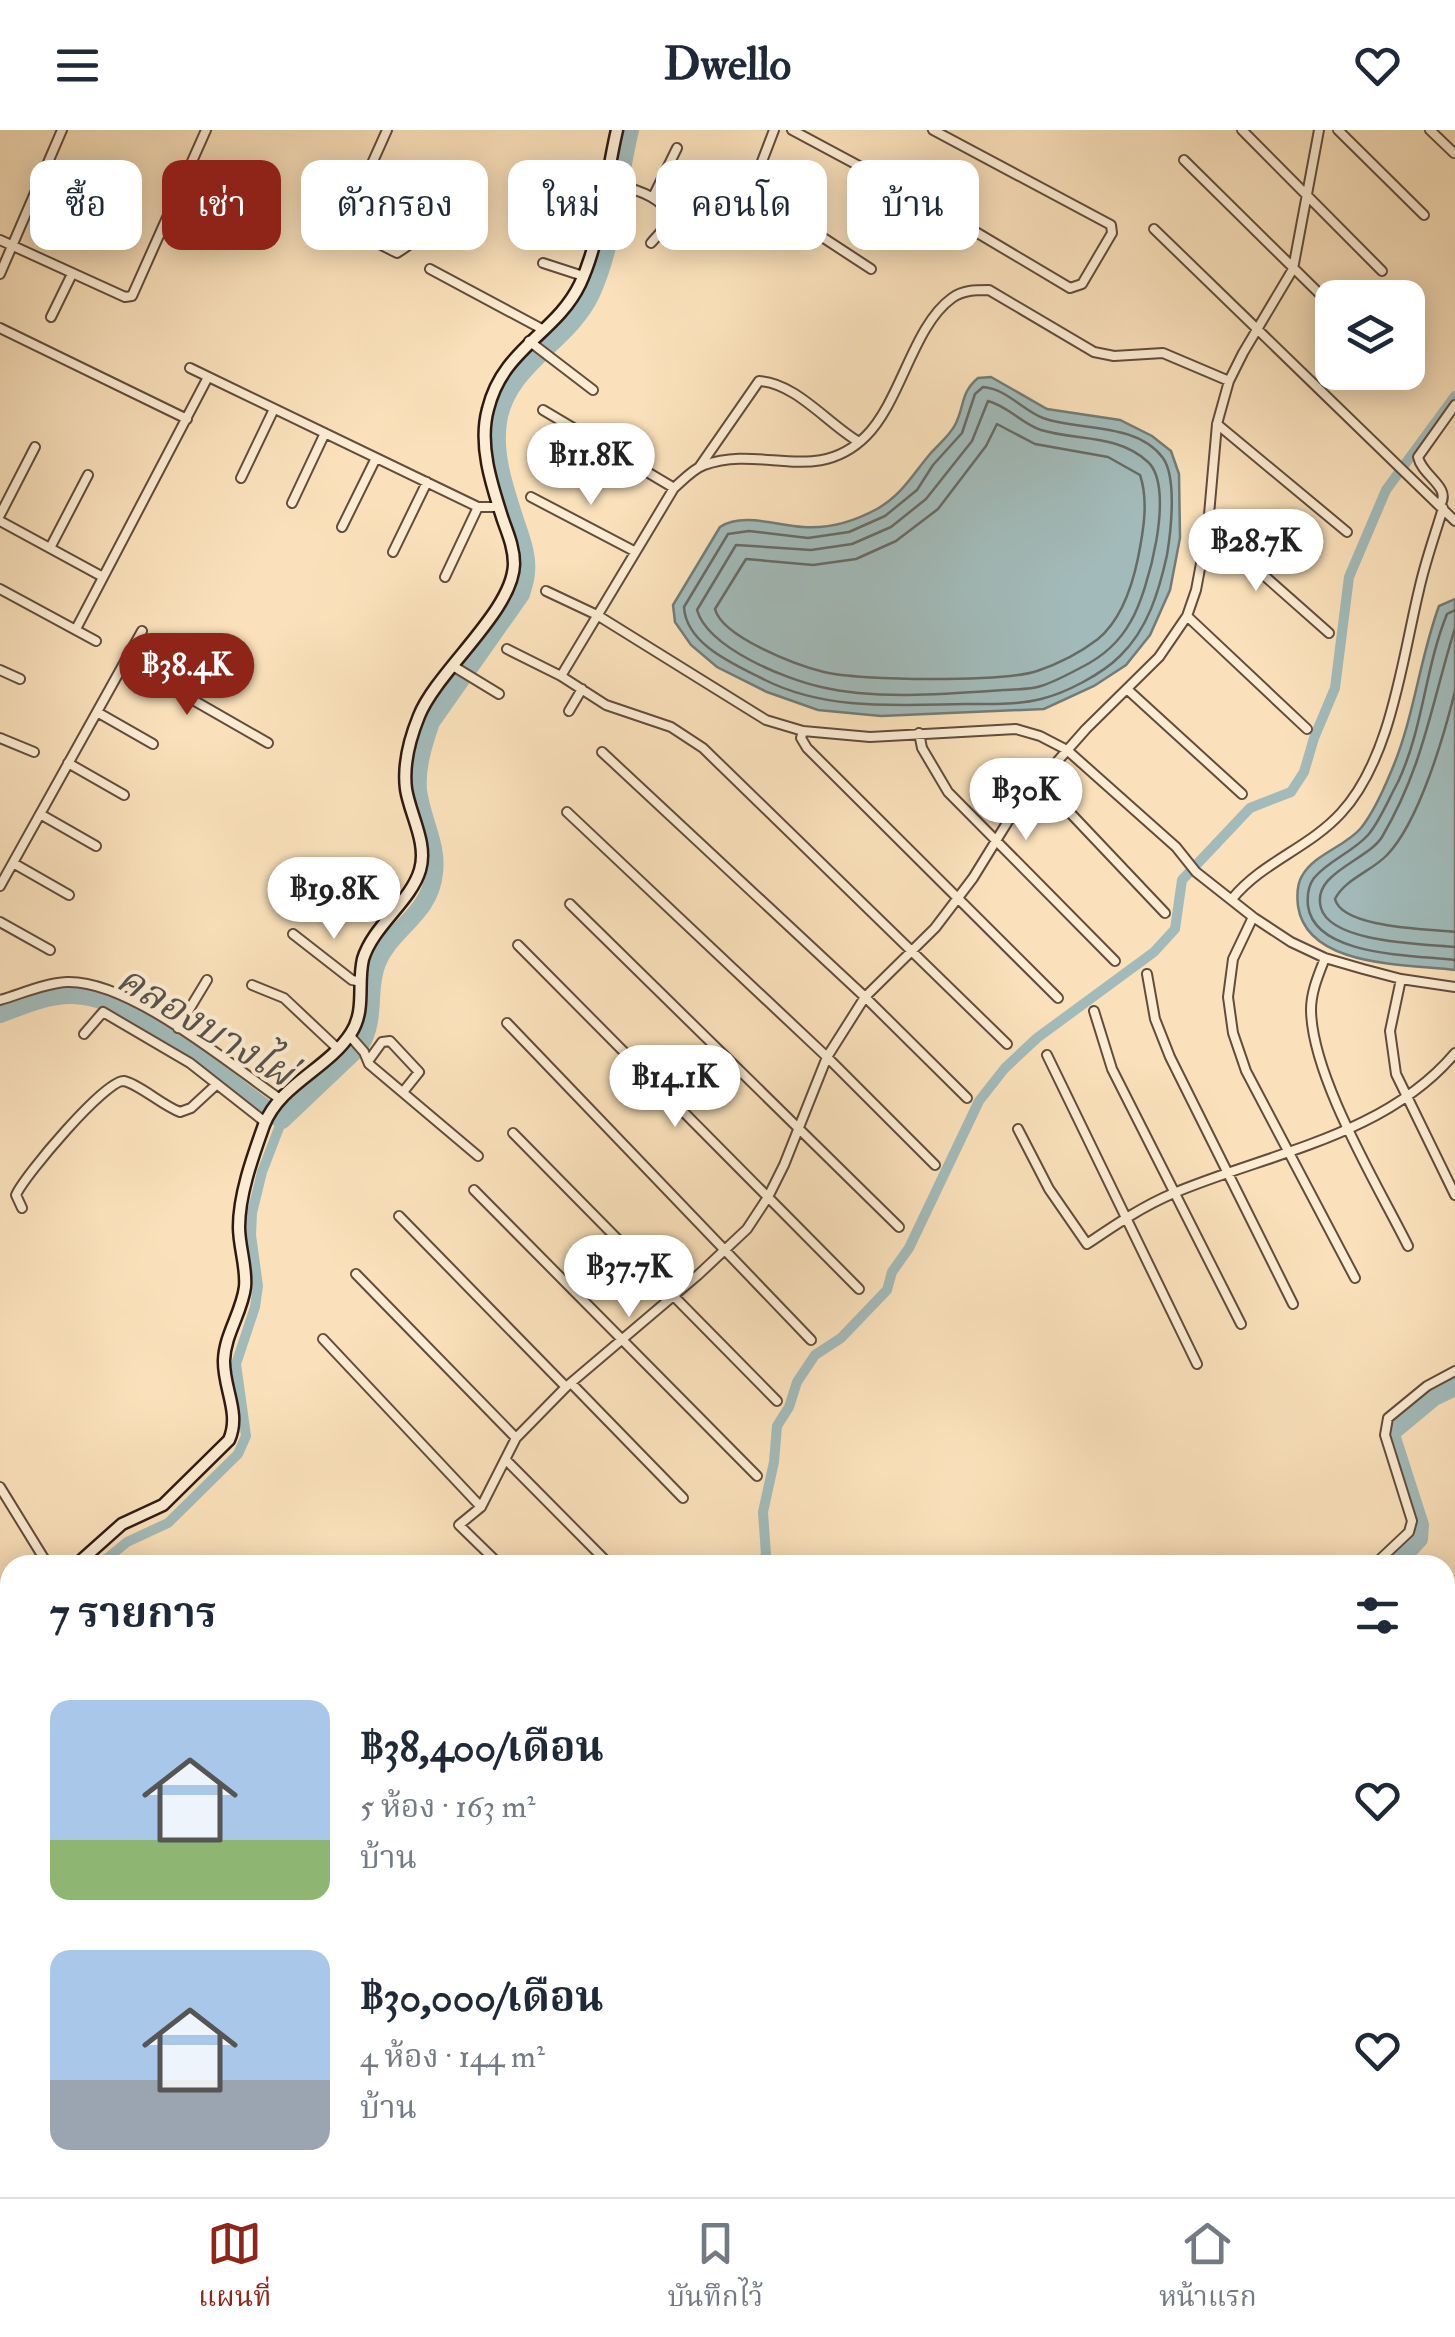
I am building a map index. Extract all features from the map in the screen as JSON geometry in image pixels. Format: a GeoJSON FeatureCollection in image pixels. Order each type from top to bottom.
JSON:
{"type":"FeatureCollection","features":[{"type":"Feature","properties":{"kind":"street"},"geometry":{"type":"LineString","coordinates":[[0,274],[62,130]]}},
{"type":"Feature","properties":{"kind":"street"},"geometry":{"type":"LineString","coordinates":[[0,240],[125,297],[132,296],[206,130]]}},
{"type":"Feature","properties":{"kind":"street"},"geometry":{"type":"LineString","coordinates":[[374,160],[388,130]]}},
{"type":"Feature","properties":{"kind":"street"},"geometry":{"type":"LineString","coordinates":[[611,160],[616,130]]}},
{"type":"Feature","properties":{"kind":"street"},"geometry":{"type":"LineString","coordinates":[[774,130],[754,185],[813,231],[872,269]]}},
{"type":"Feature","properties":{"kind":"street"},"geometry":{"type":"LineString","coordinates":[[792,130],[917,197],[1070,288],[1082,284],[1112,233],[1111,225],[933,130]]}},
{"type":"Feature","properties":{"kind":"street"},"geometry":{"type":"LineString","coordinates":[[1242,130],[1382,271]]}},
{"type":"Feature","properties":{"kind":"street"},"geometry":{"type":"LineString","coordinates":[[490,1555],[459,1525],[481,1508],[516,1438],[569,1385],[674,1296],[746,1228],[768,1197],[827,1057],[866,997],[935,928],[1040,782],[1066,750],[1159,658],[1186,616],[1196,590],[1208,526],[1217,424],[1229,381],[1293,269],[1319,130]]}},
{"type":"Feature","properties":{"kind":"street"},"geometry":{"type":"LineString","coordinates":[[1338,130],[1424,215]]}},
{"type":"Feature","properties":{"kind":"street"},"geometry":{"type":"LineString","coordinates":[[1430,130],[1454,153]]}},
{"type":"Feature","properties":{"kind":"street"},"geometry":{"type":"LineString","coordinates":[[653,197],[677,148]]}},
{"type":"Feature","properties":{"kind":"street"},"geometry":{"type":"LineString","coordinates":[[1184,160],[1315,290]]}},
{"type":"Feature","properties":{"kind":"street"},"geometry":{"type":"LineString","coordinates":[[636,190],[653,197],[667,214],[666,224],[652,242]]}},
{"type":"Feature","properties":{"kind":"street"},"geometry":{"type":"LineString","coordinates":[[1154,229],[1455,520]]}},
{"type":"Feature","properties":{"kind":"street"},"geometry":{"type":"LineString","coordinates":[[478,1156],[370,1064],[354,1040],[360,982],[364,958],[374,939],[420,872],[420,842],[406,790],[406,763],[421,710],[510,584],[512,548],[488,461],[486,416],[492,391],[506,367],[566,308],[583,276],[590,250]]}},
{"type":"Feature","properties":{"kind":"street"},"geometry":{"type":"LineString","coordinates":[[543,263],[583,276]]}},
{"type":"Feature","properties":{"kind":"street"},"geometry":{"type":"LineString","coordinates":[[430,269],[542,329]]}},
{"type":"Feature","properties":{"kind":"street"},"geometry":{"type":"LineString","coordinates":[[51,317],[72,274]]}},
{"type":"Feature","properties":{"kind":"street"},"geometry":{"type":"LineString","coordinates":[[700,466],[744,458],[820,462],[839,456],[879,421],[935,314],[952,297],[969,290],[989,290],[1094,352],[1114,356],[1162,353],[1229,381]]}},
{"type":"Feature","properties":{"kind":"street"},"geometry":{"type":"LineString","coordinates":[[0,328],[186,419]]}},
{"type":"Feature","properties":{"kind":"street"},"geometry":{"type":"LineString","coordinates":[[531,342],[593,390]]}},
{"type":"Feature","properties":{"kind":"street"},"geometry":{"type":"LineString","coordinates":[[190,368],[478,507],[498,506]]}},
{"type":"Feature","properties":{"kind":"street"},"geometry":{"type":"LineString","coordinates":[[76,629],[208,377]]}},
{"type":"Feature","properties":{"kind":"street"},"geometry":{"type":"LineString","coordinates":[[562,676],[674,488],[700,466],[759,380],[791,393],[859,442]]}},
{"type":"Feature","properties":{"kind":"street"},"geometry":{"type":"LineString","coordinates":[[1232,899],[1248,879],[1327,826],[1353,798],[1390,715],[1442,507],[1444,491],[1419,465],[1418,457],[1455,405]]}},
{"type":"Feature","properties":{"kind":"street"},"geometry":{"type":"LineString","coordinates":[[241,478],[274,408]]}},
{"type":"Feature","properties":{"kind":"street"},"geometry":{"type":"LineString","coordinates":[[543,410],[674,488]]}},
{"type":"Feature","properties":{"kind":"street"},"geometry":{"type":"LineString","coordinates":[[1217,424],[1347,532]]}},
{"type":"Feature","properties":{"kind":"street"},"geometry":{"type":"LineString","coordinates":[[292,503],[324,433]]}},
{"type":"Feature","properties":{"kind":"street"},"geometry":{"type":"LineString","coordinates":[[35,447],[0,518],[103,577]]}},
{"type":"Feature","properties":{"kind":"street"},"geometry":{"type":"LineString","coordinates":[[342,527],[376,458]]}},
{"type":"Feature","properties":{"kind":"street"},"geometry":{"type":"LineString","coordinates":[[50,548],[88,475]]}},
{"type":"Feature","properties":{"kind":"street"},"geometry":{"type":"LineString","coordinates":[[394,552],[426,482]]}},
{"type":"Feature","properties":{"kind":"street"},"geometry":{"type":"LineString","coordinates":[[531,497],[634,551]]}},
{"type":"Feature","properties":{"kind":"street"},"geometry":{"type":"LineString","coordinates":[[445,577],[478,507]]}},
{"type":"Feature","properties":{"kind":"street"},"geometry":{"type":"LineString","coordinates":[[1208,526],[1329,633]]}},
{"type":"Feature","properties":{"kind":"street"},"geometry":{"type":"LineString","coordinates":[[0,589],[96,641]]}},
{"type":"Feature","properties":{"kind":"street"},"geometry":{"type":"LineString","coordinates":[[546,591],[596,615],[766,720],[803,732],[870,736],[1016,729],[1040,736],[1066,750],[1176,847],[1196,872],[1253,917],[1324,958],[1400,979],[1455,987]]}},
{"type":"Feature","properties":{"kind":"street"},"geometry":{"type":"LineString","coordinates":[[1186,616],[1307,729]]}},
{"type":"Feature","properties":{"kind":"street"},"geometry":{"type":"LineString","coordinates":[[0,886],[142,631]]}},
{"type":"Feature","properties":{"kind":"street"},"geometry":{"type":"LineString","coordinates":[[506,649],[562,676],[606,705],[671,726],[703,748],[1007,1044]]}},
{"type":"Feature","properties":{"kind":"street"},"geometry":{"type":"LineString","coordinates":[[125,661],[268,742]]}},
{"type":"Feature","properties":{"kind":"street"},"geometry":{"type":"LineString","coordinates":[[454,668],[500,694]]}},
{"type":"Feature","properties":{"kind":"street"},"geometry":{"type":"LineString","coordinates":[[0,670],[20,679]]}},
{"type":"Feature","properties":{"kind":"street"},"geometry":{"type":"LineString","coordinates":[[569,711],[582,689]]}},
{"type":"Feature","properties":{"kind":"street"},"geometry":{"type":"LineString","coordinates":[[1128,690],[1242,794]]}},
{"type":"Feature","properties":{"kind":"street"},"geometry":{"type":"LineString","coordinates":[[96,712],[153,744]]}},
{"type":"Feature","properties":{"kind":"street"},"geometry":{"type":"LineString","coordinates":[[803,732],[801,738],[807,748],[1058,998]]}},
{"type":"Feature","properties":{"kind":"street"},"geometry":{"type":"LineString","coordinates":[[918,733],[922,748],[948,792],[1115,962]]}},
{"type":"Feature","properties":{"kind":"street"},"geometry":{"type":"LineString","coordinates":[[0,738],[34,752]]}},
{"type":"Feature","properties":{"kind":"street"},"geometry":{"type":"LineString","coordinates":[[602,752],[866,997],[966,1098]]}},
{"type":"Feature","properties":{"kind":"street"},"geometry":{"type":"LineString","coordinates":[[68,763],[124,795]]}},
{"type":"Feature","properties":{"kind":"street"},"geometry":{"type":"LineString","coordinates":[[1040,782],[1164,913]]}},
{"type":"Feature","properties":{"kind":"street"},"geometry":{"type":"LineString","coordinates":[[568,812],[935,1165]]}},
{"type":"Feature","properties":{"kind":"street"},"geometry":{"type":"LineString","coordinates":[[40,814],[96,846]]}},
{"type":"Feature","properties":{"kind":"street"},"geometry":{"type":"LineString","coordinates":[[13,863],[69,895]]}},
{"type":"Feature","properties":{"kind":"street"},"geometry":{"type":"LineString","coordinates":[[570,904],[899,1228]]}},
{"type":"Feature","properties":{"kind":"street"},"geometry":{"type":"LineString","coordinates":[[1253,917],[1233,959],[1228,997],[1233,1034],[1246,1071],[1355,1278]]}},
{"type":"Feature","properties":{"kind":"street"},"geometry":{"type":"LineString","coordinates":[[0,922],[50,950]]}},
{"type":"Feature","properties":{"kind":"street"},"geometry":{"type":"LineString","coordinates":[[293,934],[352,980],[360,982]]}},
{"type":"Feature","properties":{"kind":"street"},"geometry":{"type":"LineString","coordinates":[[518,945],[859,1289]]}},
{"type":"Feature","properties":{"kind":"street"},"geometry":{"type":"LineString","coordinates":[[1324,958],[1313,989],[1311,1010],[1319,1058],[1408,1246]]}},
{"type":"Feature","properties":{"kind":"street"},"geometry":{"type":"LineString","coordinates":[[1147,974],[1155,1019],[1170,1057],[1294,1304]]}},
{"type":"Feature","properties":{"kind":"street"},"geometry":{"type":"LineString","coordinates":[[1400,979],[1390,1031],[1396,1074],[1455,1195]]}},
{"type":"Feature","properties":{"kind":"street"},"geometry":{"type":"LineString","coordinates":[[178,1028],[207,980]]}},
{"type":"Feature","properties":{"kind":"street"},"geometry":{"type":"LineString","coordinates":[[0,1000],[63,982],[86,983],[145,1006],[278,1102]]}},
{"type":"Feature","properties":{"kind":"street"},"geometry":{"type":"LineString","coordinates":[[252,985],[284,998],[338,1048]]}},
{"type":"Feature","properties":{"kind":"street"},"geometry":{"type":"LineString","coordinates":[[1094,1011],[1112,1069],[1241,1324]]}},
{"type":"Feature","properties":{"kind":"street"},"geometry":{"type":"LineString","coordinates":[[84,1034],[103,1012],[190,1062],[267,1120]]}},
{"type":"Feature","properties":{"kind":"street"},"geometry":{"type":"LineString","coordinates":[[508,1023],[811,1340]]}},
{"type":"Feature","properties":{"kind":"street"},"geometry":{"type":"LineString","coordinates":[[87,1555],[122,1524],[163,1506],[228,1440],[234,1429],[224,1360],[246,1282],[239,1232],[240,1206],[267,1120],[278,1102],[338,1048],[354,1040]]}},
{"type":"Feature","properties":{"kind":"street"},"geometry":{"type":"LineString","coordinates":[[366,1056],[382,1042],[390,1041],[410,1059],[419,1072],[403,1092]]}},
{"type":"Feature","properties":{"kind":"street"},"geometry":{"type":"LineString","coordinates":[[1047,1055],[1197,1364]]}},
{"type":"Feature","properties":{"kind":"street"},"geometry":{"type":"LineString","coordinates":[[1018,1129],[1049,1189],[1086,1244],[1175,1193],[1350,1128],[1406,1097],[1455,1055]]}},
{"type":"Feature","properties":{"kind":"street"},"geometry":{"type":"LineString","coordinates":[[22,1208],[16,1195],[23,1180],[74,1120],[114,1083],[129,1083],[178,1112],[191,1108],[216,1084]]}},
{"type":"Feature","properties":{"kind":"street"},"geometry":{"type":"LineString","coordinates":[[514,1133],[776,1401]]}},
{"type":"Feature","properties":{"kind":"street"},"geometry":{"type":"LineString","coordinates":[[474,1190],[757,1476]]}},
{"type":"Feature","properties":{"kind":"street"},"geometry":{"type":"LineString","coordinates":[[399,1216],[683,1498]]}},
{"type":"Feature","properties":{"kind":"street"},"geometry":{"type":"LineString","coordinates":[[356,1274],[516,1438]]}},
{"type":"Feature","properties":{"kind":"street"},"geometry":{"type":"LineString","coordinates":[[323,1338],[481,1508]]}},
{"type":"Feature","properties":{"kind":"street"},"geometry":{"type":"LineString","coordinates":[[1385,1555],[1409,1532],[1412,1521],[1386,1435],[1388,1418],[1427,1386],[1455,1371]]}},
{"type":"Feature","properties":{"kind":"street"},"geometry":{"type":"LineString","coordinates":[[507,1460],[600,1555]]}},
{"type":"Feature","properties":{"kind":"street"},"geometry":{"type":"LineString","coordinates":[[0,1487],[42,1555]]}},
{"type":"Feature","properties":{"kind":"water"},"geometry":{"type":"Polygon","coordinates":[[[991,377],[1047,409],[1120,420],[1171,451],[1179,474],[1180,538],[1170,590],[1150,635],[1126,665],[1094,686],[1044,709],[881,716],[818,710],[767,692],[717,667],[691,645],[675,622],[673,605],[720,527],[750,520],[822,527],[877,509],[900,491],[950,432],[972,384],[978,378],[991,377]]]}},
{"type":"Feature","properties":{"kind":"water"},"geometry":{"type":"Polygon","coordinates":[[[1455,599],[1455,970],[1362,959],[1320,941],[1305,926],[1298,906],[1299,883],[1307,868],[1361,828],[1373,809],[1405,733],[1439,606],[1455,599]]]}},
{"type":"Feature","properties":{"kind":"waterway","name":"คลองบางไผ่"},"geometry":{"type":"LineString","coordinates":[[0,1014],[42,999],[68,995],[94,998],[122,1008],[180,1043],[282,1120],[360,1046],[368,1025],[377,963],[391,940],[418,911],[431,887],[434,852],[418,781],[431,722],[521,594],[525,580],[525,552],[499,459],[497,434],[503,402],[525,369],[568,327],[591,294],[610,234],[630,130]]}},
{"type":"Feature","properties":{"kind":"waterway"},"geometry":{"type":"LineString","coordinates":[[766,1555],[763,1512],[777,1426],[789,1407],[797,1382],[815,1355],[841,1338],[887,1290],[892,1272],[909,1248],[979,1101],[1005,1068],[1037,1038],[1154,952],[1175,929],[1182,880],[1250,808],[1291,792],[1304,772],[1335,688],[1349,577],[1386,490],[1455,396]]}},
{"type":"Feature","properties":{"kind":"waterway"},"geometry":{"type":"LineString","coordinates":[[111,1555],[127,1542],[168,1523],[238,1454],[246,1436],[236,1364],[258,1286],[252,1213],[262,1172],[282,1120]]}},
{"type":"Feature","properties":{"kind":"waterway"},"geometry":{"type":"LineString","coordinates":[[1404,1555],[1419,1539],[1420,1525],[1393,1431],[1434,1397],[1455,1387]]}}]}
